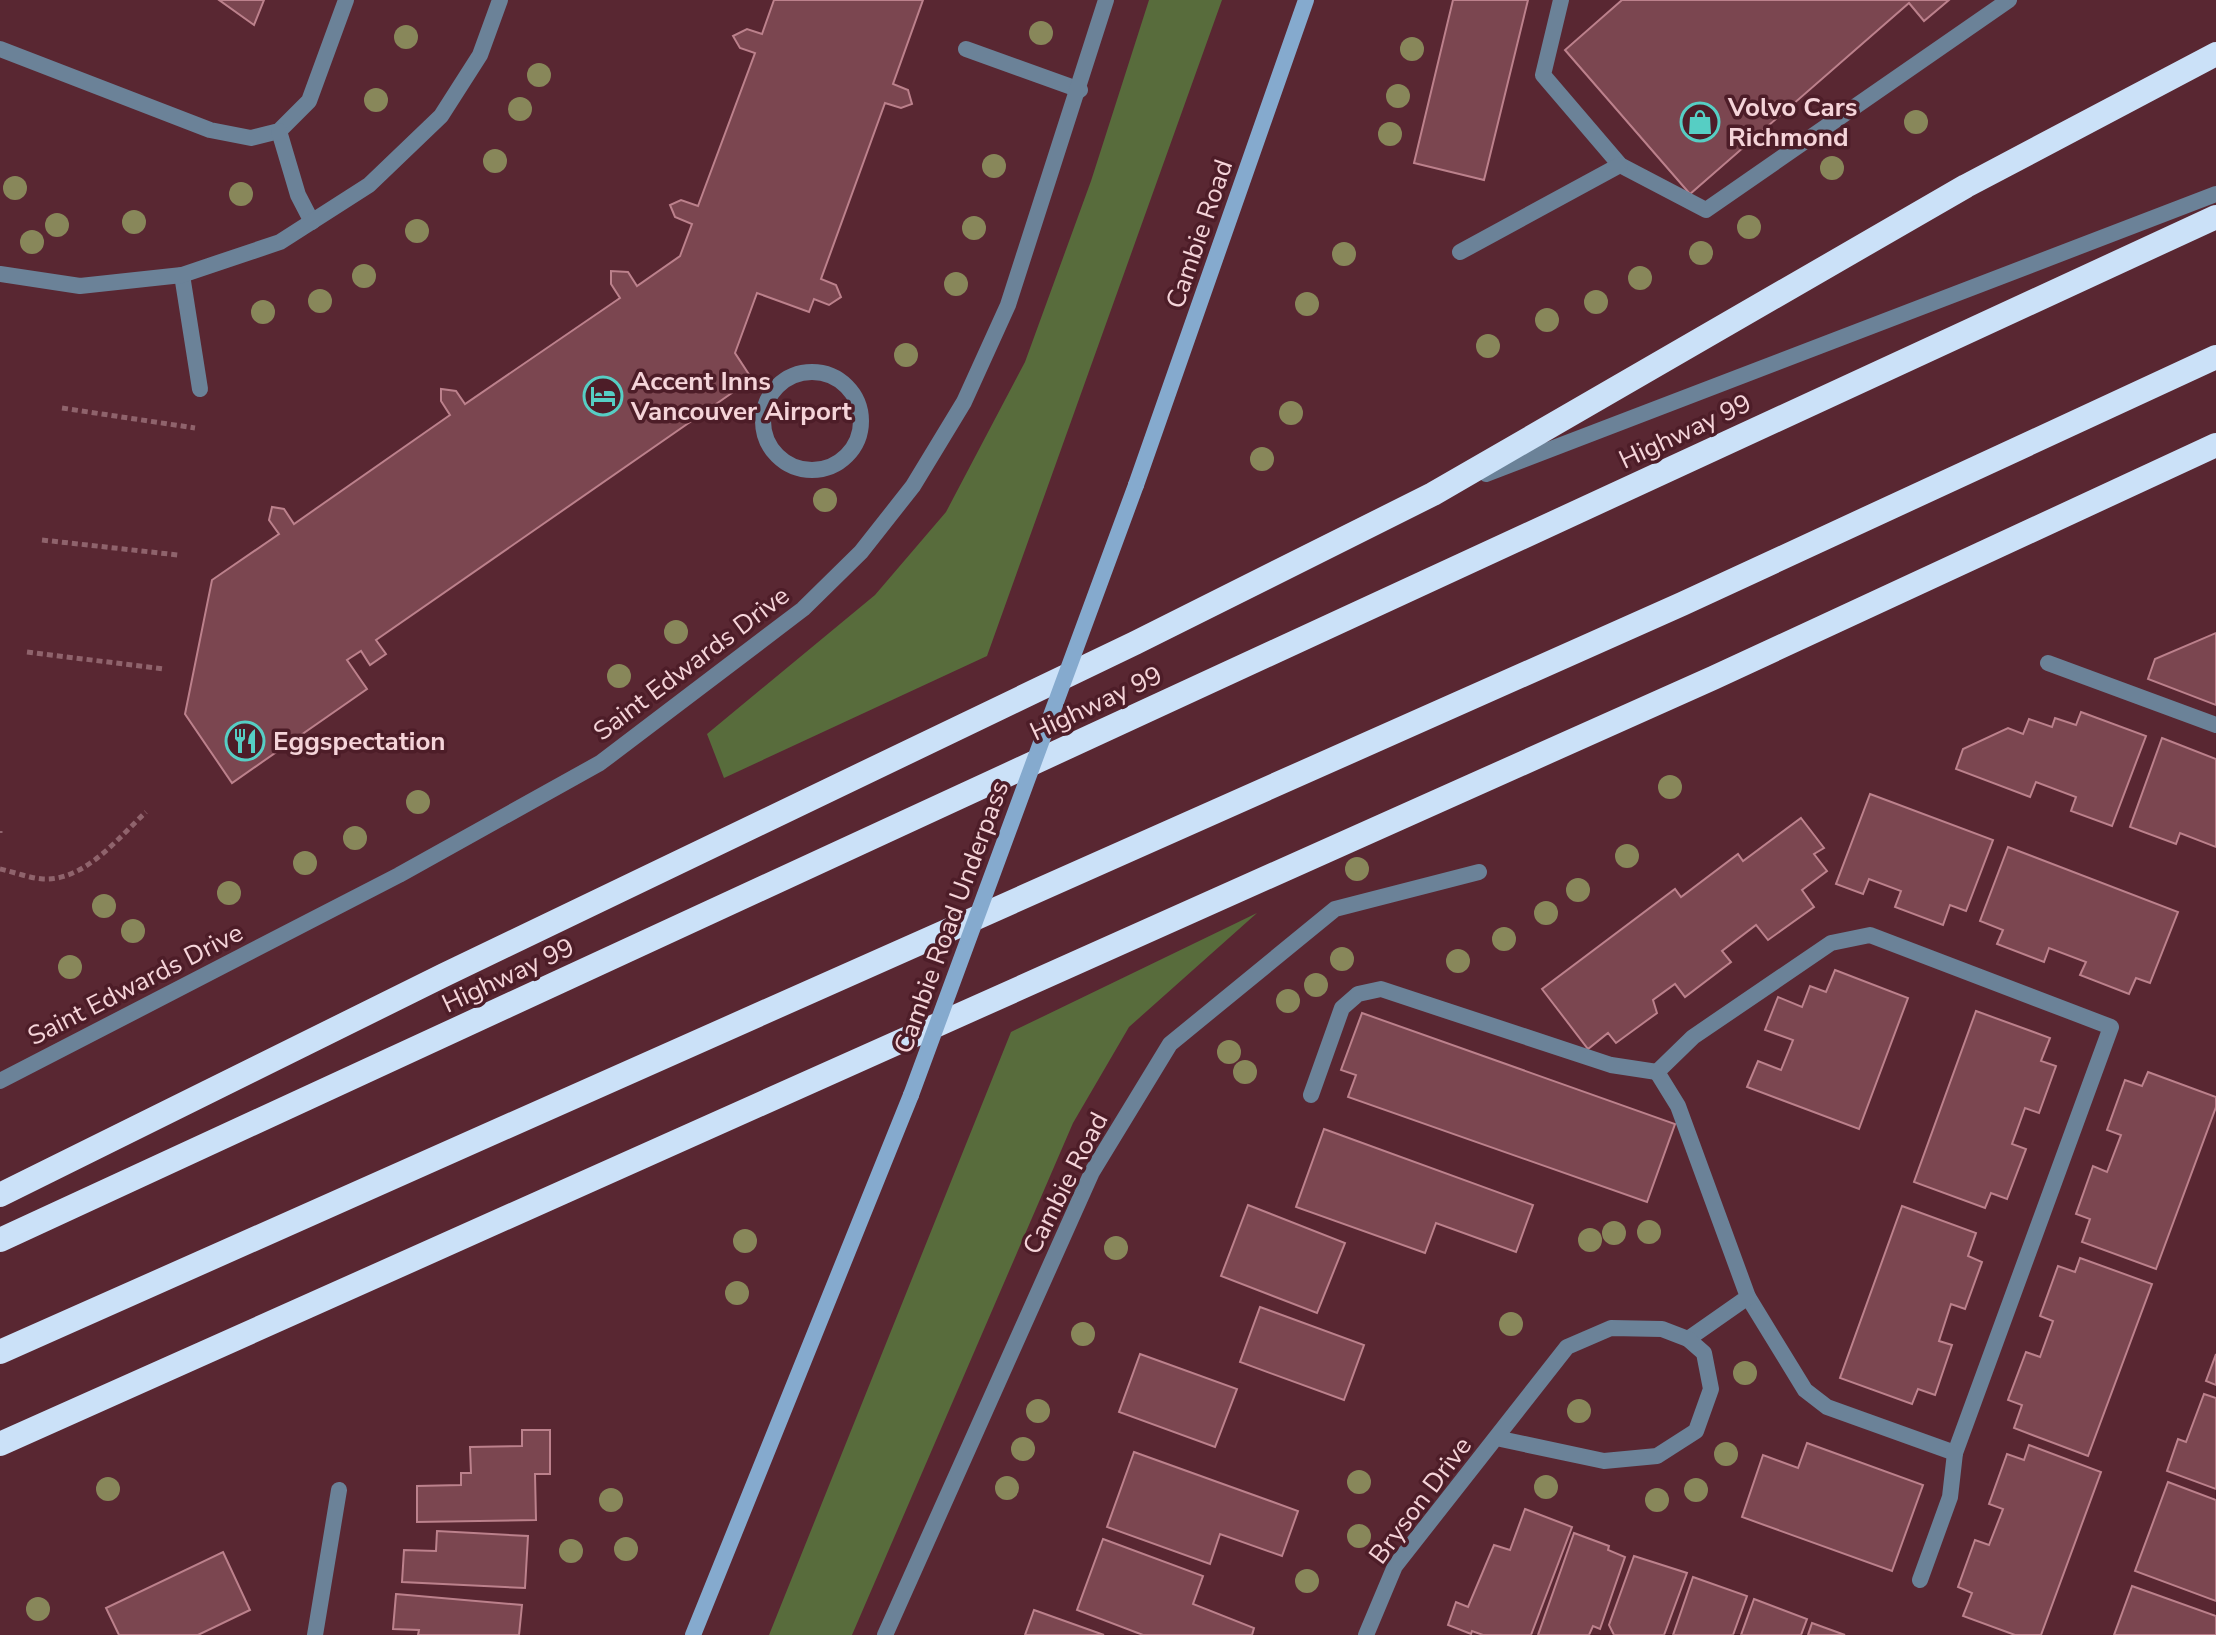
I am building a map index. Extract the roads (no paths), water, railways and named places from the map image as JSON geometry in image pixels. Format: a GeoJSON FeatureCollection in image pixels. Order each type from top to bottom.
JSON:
{"type":"FeatureCollection","features":[{"type":"Feature","properties":{"kind":"highway"},"geometry":{"type":"LineString","coordinates":[[0,1195],[444,975],[1120,650],[1433,494],[1966,186],[2216,54]]}},
{"type":"Feature","properties":{"kind":"highway","name":"Highway 99"},"geometry":{"type":"LineString","coordinates":[[0,1240],[2216,217]]}},
{"type":"Feature","properties":{"kind":"highway"},"geometry":{"type":"LineString","coordinates":[[0,1352],[1682,604],[2216,357]]}},
{"type":"Feature","properties":{"kind":"highway"},"geometry":{"type":"LineString","coordinates":[[0,1444],[1698,684],[2216,445]]}},
{"type":"Feature","properties":{"kind":"main road","name":"Cambie Road"},"geometry":{"type":"LineString","coordinates":[[1136,485],[1306,0]]}},
{"type":"Feature","properties":{"kind":"main road","name":"Cambie Road Underpass"},"geometry":{"type":"LineString","coordinates":[[693,1635],[911,1095],[1136,485]]}},
{"type":"Feature","properties":{"kind":"street"},"geometry":{"type":"LineString","coordinates":[[0,49],[210,130],[251,138],[279,131],[309,101],[346,0]]}},
{"type":"Feature","properties":{"kind":"street"},"geometry":{"type":"LineString","coordinates":[[0,274],[80,286],[182,275],[280,242],[369,185],[441,116],[480,55],[500,0]]}},
{"type":"Feature","properties":{"kind":"street","name":"Saint Edwards Drive"},"geometry":{"type":"LineString","coordinates":[[0,1081],[413,867],[600,763],[803,609],[861,552],[913,486],[964,402],[1008,305],[1080,90],[1106,0]]}},
{"type":"Feature","properties":{"kind":"street"},"geometry":{"type":"LineString","coordinates":[[1561,0],[1543,75],[1620,165],[1706,210],[2009,0]]}},
{"type":"Feature","properties":{"kind":"street"},"geometry":{"type":"LineString","coordinates":[[966,49],[1080,90]]}},
{"type":"Feature","properties":{"kind":"street"},"geometry":{"type":"LineString","coordinates":[[279,131],[298,195],[312,222]]}},
{"type":"Feature","properties":{"kind":"street"},"geometry":{"type":"LineString","coordinates":[[1460,252],[1620,165]]}},
{"type":"Feature","properties":{"kind":"street"},"geometry":{"type":"LineString","coordinates":[[1433,494],[2216,194]]}},
{"type":"Feature","properties":{"kind":"street"},"geometry":{"type":"LineString","coordinates":[[182,275],[200,389]]}},
{"type":"Feature","properties":{"kind":"street"},"geometry":{"type":"LineString","coordinates":[[813,371],[836,377],[856,396],[862,423],[854,449],[831,467],[803,470],[777,456],[765,437],[763,413],[773,392],[791,376],[813,371]]}},
{"type":"Feature","properties":{"kind":"street"},"geometry":{"type":"LineString","coordinates":[[2048,663],[2216,725]]}},
{"type":"Feature","properties":{"kind":"street","name":"Cambie Road"},"geometry":{"type":"LineString","coordinates":[[885,1635],[1092,1172],[1170,1044],[1335,909],[1479,872]]}},
{"type":"Feature","properties":{"kind":"street"},"geometry":{"type":"LineString","coordinates":[[1657,1072],[1693,1037],[1831,943],[1870,935],[2111,1027],[1955,1453],[1950,1497],[1920,1580]]}},
{"type":"Feature","properties":{"kind":"street"},"geometry":{"type":"LineString","coordinates":[[1311,1095],[1342,1008],[1358,994],[1381,989],[1611,1065],[1657,1072],[1678,1106],[1748,1297],[1805,1390],[1827,1407],[1955,1453]]}},
{"type":"Feature","properties":{"kind":"street"},"geometry":{"type":"LineString","coordinates":[[1688,1339],[1748,1297]]}},
{"type":"Feature","properties":{"kind":"street","name":"Bryson Drive"},"geometry":{"type":"LineString","coordinates":[[1366,1635],[1395,1566],[1567,1347],[1611,1328],[1662,1329],[1688,1339],[1704,1353],[1711,1389],[1696,1431],[1657,1456],[1604,1461],[1496,1438]]}},
{"type":"Feature","properties":{"kind":"street"},"geometry":{"type":"LineString","coordinates":[[315,1635],[339,1490]]}},
{"type":"Feature","properties":{"kind":"place","name":"Volvo Cars Richmond"},"geometry":{"type":"Point","coordinates":[1700,122]}},
{"type":"Feature","properties":{"kind":"place","name":"Accent Inns Vancouver Airport"},"geometry":{"type":"Point","coordinates":[603,396]}},
{"type":"Feature","properties":{"kind":"place","name":"Eggspectation"},"geometry":{"type":"Point","coordinates":[245,741]}}]}
